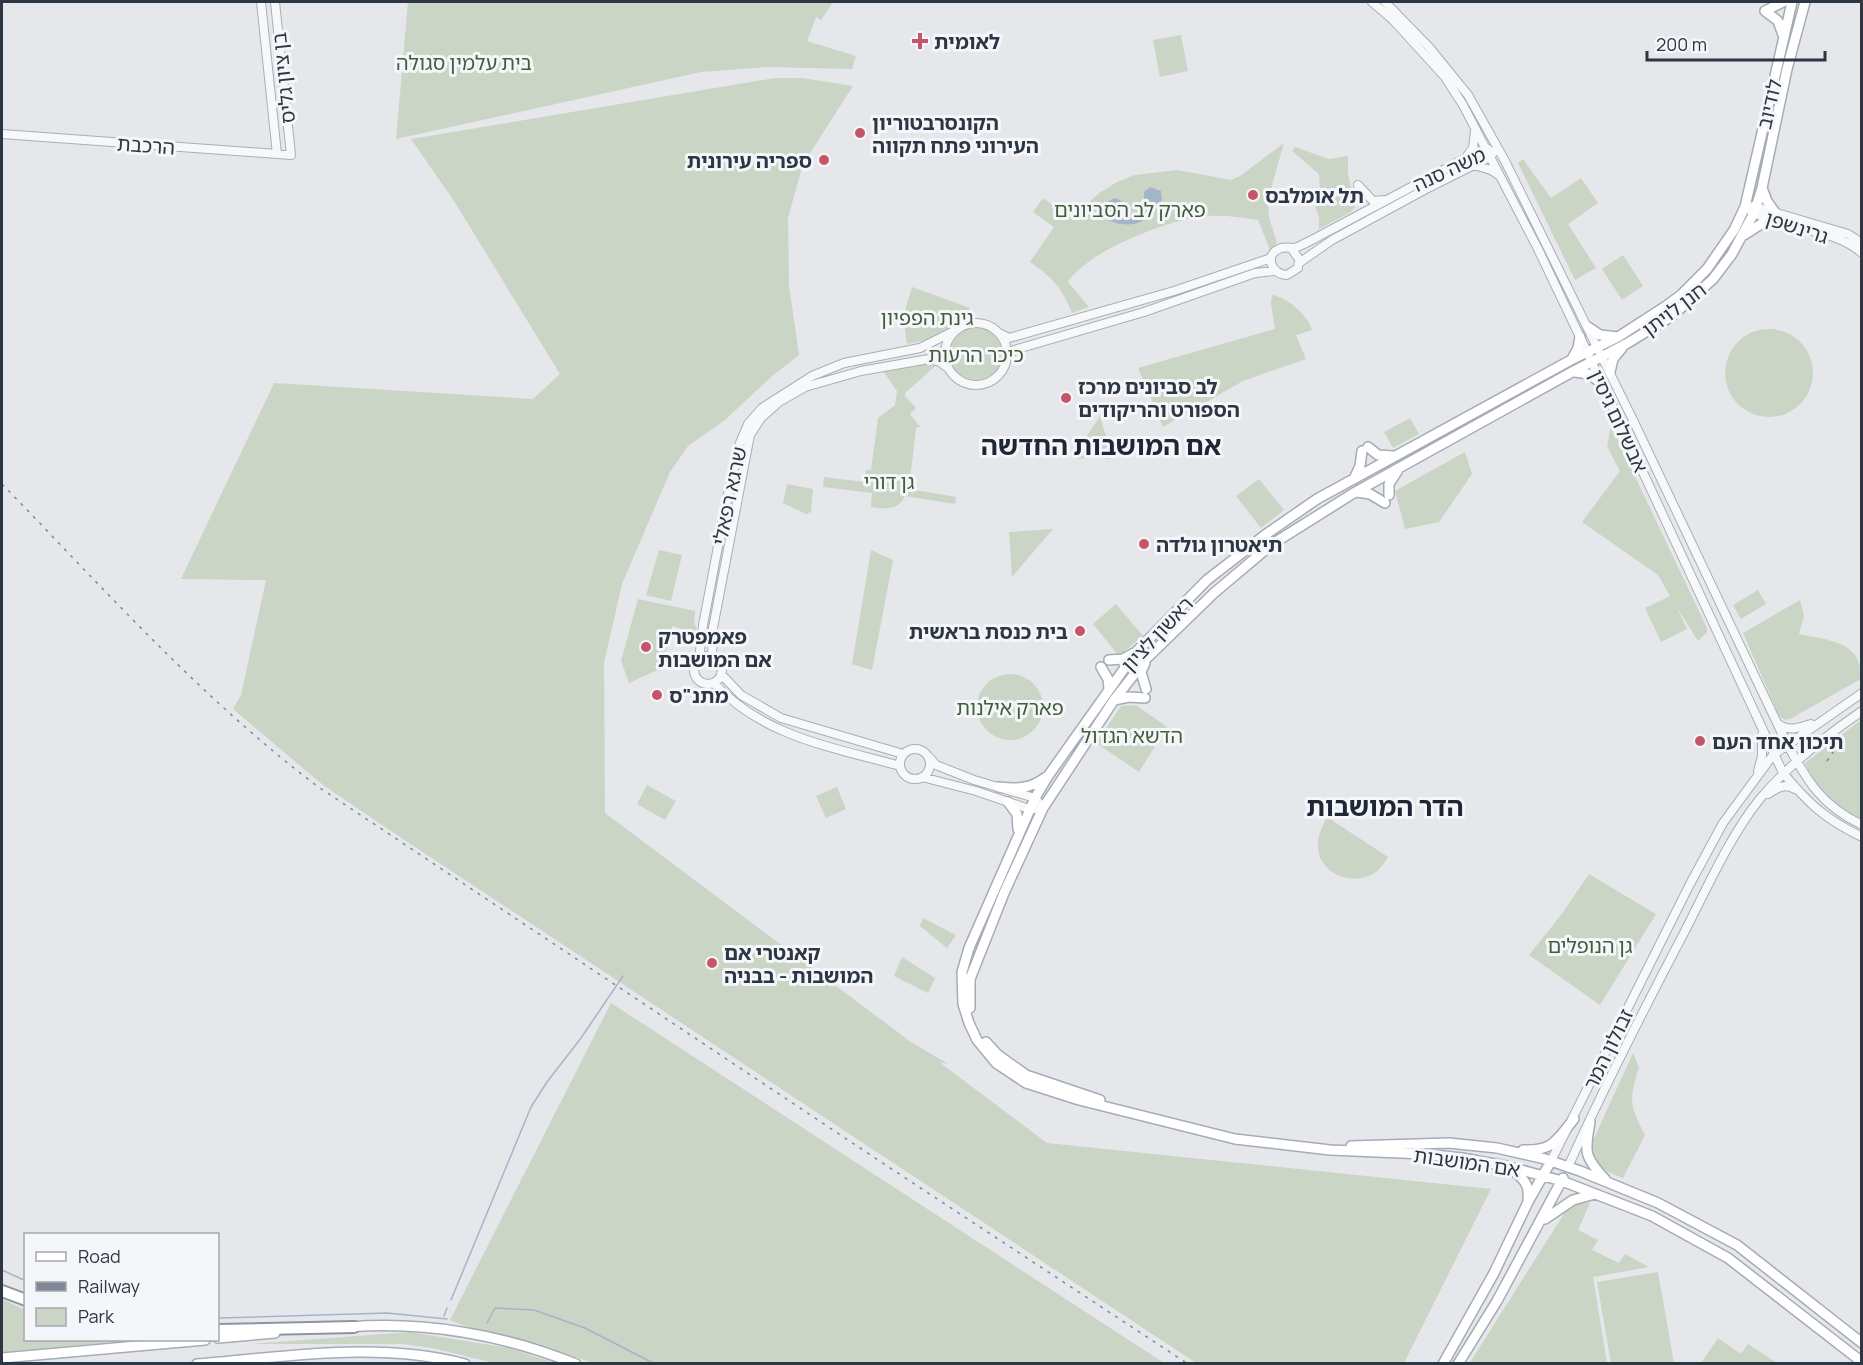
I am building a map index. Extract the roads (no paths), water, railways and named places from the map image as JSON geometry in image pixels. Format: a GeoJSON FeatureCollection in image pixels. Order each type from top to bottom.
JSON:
{"type":"FeatureCollection","features":[{"type":"Feature","properties":{"kind":"highway"},"geometry":{"type":"LineString","coordinates":[[2,1291],[24,1299]]}},
{"type":"Feature","properties":{"kind":"highway"},"geometry":{"type":"LineString","coordinates":[[219,1330],[354,1327]]}},
{"type":"Feature","properties":{"kind":"main road"},"geometry":{"type":"LineString","coordinates":[[1783,2],[1765,11],[1778,21],[1784,38]]}},
{"type":"Feature","properties":{"kind":"main road","name":"לודיוב"},"geometry":{"type":"LineString","coordinates":[[1746,207],[1792,2]]}},
{"type":"Feature","properties":{"kind":"main road","name":"לודיוב"},"geometry":{"type":"LineString","coordinates":[[1755,209],[1762,188],[1787,69],[1805,2]]}},
{"type":"Feature","properties":{"kind":"main road"},"geometry":{"type":"LineString","coordinates":[[1740,239],[1771,215],[1762,188]]}},
{"type":"Feature","properties":{"kind":"main road","name":"חנן לויתן"},"geometry":{"type":"LineString","coordinates":[[1591,362],[1600,351],[1618,337],[1666,306],[1697,281],[1730,236],[1746,207]]}},
{"type":"Feature","properties":{"kind":"main road","name":"חנן לויתן"},"geometry":{"type":"LineString","coordinates":[[1600,351],[1626,344],[1672,316],[1695,298],[1732,254],[1755,209]]}},
{"type":"Feature","properties":{"kind":"main road"},"geometry":{"type":"LineString","coordinates":[[1588,327],[1600,335],[1618,337]]}},
{"type":"Feature","properties":{"kind":"main road"},"geometry":{"type":"LineString","coordinates":[[1571,360],[1578,348],[1580,337]]}},
{"type":"Feature","properties":{"kind":"main road"},"geometry":{"type":"LineString","coordinates":[[1610,372],[1617,352],[1626,344]]}},
{"type":"Feature","properties":{"kind":"main road","name":"ראשון לציון"},"geometry":{"type":"LineString","coordinates":[[1026,1079],[996,1063],[977,1040],[963,1004],[962,972],[969,948],[1029,809],[1048,776],[1136,652],[1207,580],[1265,535],[1317,499],[1571,360],[1587,352],[1600,351]]}},
{"type":"Feature","properties":{"kind":"main road","name":"ראשון לציון"},"geometry":{"type":"LineString","coordinates":[[1026,1079],[983,1039],[974,1022],[969,1004],[970,979],[1004,892],[1043,808],[1114,700],[1147,658],[1214,592],[1271,545],[1352,494],[1591,362]]}},
{"type":"Feature","properties":{"kind":"main road"},"geometry":{"type":"LineString","coordinates":[[1572,372],[1589,374],[1601,383]]}},
{"type":"Feature","properties":{"kind":"main road"},"geometry":{"type":"LineString","coordinates":[[1354,479],[1365,449],[1378,455],[1395,456]]}},
{"type":"Feature","properties":{"kind":"main road"},"geometry":{"type":"LineString","coordinates":[[1352,494],[1370,494],[1387,499],[1391,479],[1400,467]]}},
{"type":"Feature","properties":{"kind":"main road"},"geometry":{"type":"LineString","coordinates":[[1109,689],[1105,664],[1136,652]]}},
{"type":"Feature","properties":{"kind":"main road"},"geometry":{"type":"LineString","coordinates":[[1114,700],[1146,693],[1141,672],[1147,658]]}},
{"type":"Feature","properties":{"kind":"main road"},"geometry":{"type":"LineString","coordinates":[[999,787],[1021,789],[1030,787],[1048,776]]}},
{"type":"Feature","properties":{"kind":"main road"},"geometry":{"type":"LineString","coordinates":[[1008,802],[1017,814],[1017,838]]}},
{"type":"Feature","properties":{"kind":"main road","name":"אם המושבות"},"geometry":{"type":"LineString","coordinates":[[1026,1079],[1148,1116],[1232,1136],[1322,1146],[1449,1143],[1497,1148],[1551,1161],[1659,1203],[1737,1245],[1862,1343]]}},
{"type":"Feature","properties":{"kind":"main road","name":"אם המושבות"},"geometry":{"type":"LineString","coordinates":[[1026,1079],[1079,1100],[1236,1138],[1330,1150],[1424,1154],[1506,1166],[1562,1181],[1652,1216],[1728,1258],[1862,1362]]}},
{"type":"Feature","properties":{"kind":"main road"},"geometry":{"type":"LineString","coordinates":[[1497,1148],[1540,1150],[1547,1148],[1574,1119]]}},
{"type":"Feature","properties":{"kind":"main road"},"geometry":{"type":"LineString","coordinates":[[1590,1122],[1587,1156],[1591,1165],[1609,1182]]}},
{"type":"Feature","properties":{"kind":"main road","name":"זבולון המר"},"geometry":{"type":"LineString","coordinates":[[1443,1364],[1494,1273],[1528,1202],[1551,1161]]}},
{"type":"Feature","properties":{"kind":"main road"},"geometry":{"type":"LineString","coordinates":[[1506,1166],[1525,1180],[1529,1190],[1528,1202]]}},
{"type":"Feature","properties":{"kind":"main road","name":"זבולון המר"},"geometry":{"type":"LineString","coordinates":[[1458,1364],[1497,1301],[1541,1222],[1568,1167]]}},
{"type":"Feature","properties":{"kind":"main road"},"geometry":{"type":"LineString","coordinates":[[1541,1222],[1564,1204],[1595,1194]]}},
{"type":"Feature","properties":{"kind":"main road"},"geometry":{"type":"LineString","coordinates":[[219,1338],[354,1327],[409,1327],[512,1342],[576,1364]]}},
{"type":"Feature","properties":{"kind":"main road"},"geometry":{"type":"LineString","coordinates":[[3,1358],[194,1341]]}},
{"type":"Feature","properties":{"kind":"main road"},"geometry":{"type":"LineString","coordinates":[[197,1364],[365,1351],[403,1353],[465,1364]]}},
{"type":"Feature","properties":{"kind":"street","name":"בן ציון גליס"},"geometry":{"type":"LineString","coordinates":[[261,2],[277,154]]}},
{"type":"Feature","properties":{"kind":"street","name":"בן ציון גליס"},"geometry":{"type":"LineString","coordinates":[[275,2],[291,155]]}},
{"type":"Feature","properties":{"kind":"street","name":"אבשלום גיסין"},"geometry":{"type":"LineString","coordinates":[[1372,2],[1393,20],[1445,77],[1463,105],[1537,247],[1783,773],[1818,812],[1862,837]]}},
{"type":"Feature","properties":{"kind":"street","name":"אבשלום גיסין"},"geometry":{"type":"LineString","coordinates":[[1385,2],[1429,47],[1468,95],[1600,351],[1796,761],[1809,782],[1825,801],[1843,816],[1862,825]]}},
{"type":"Feature","properties":{"kind":"street"},"geometry":{"type":"LineString","coordinates":[[1462,160],[1473,148],[1476,130]]}},
{"type":"Feature","properties":{"kind":"street","name":"הרכבת"},"geometry":{"type":"LineString","coordinates":[[2,134],[291,155]]}},
{"type":"Feature","properties":{"kind":"street","name":"משה סנה"},"geometry":{"type":"LineString","coordinates":[[1291,248],[1308,242],[1462,160],[1485,149],[1497,148]]}},
{"type":"Feature","properties":{"kind":"street","name":"משה סנה"},"geometry":{"type":"LineString","coordinates":[[1299,263],[1332,240],[1490,157],[1497,148]]}},
{"type":"Feature","properties":{"kind":"street"},"geometry":{"type":"LineString","coordinates":[[1474,165],[1491,170],[1500,176]]}},
{"type":"Feature","properties":{"kind":"street"},"geometry":{"type":"LineString","coordinates":[[1358,185],[1373,201],[1389,199]]}},
{"type":"Feature","properties":{"kind":"street","name":"גרינשפן"},"geometry":{"type":"LineString","coordinates":[[1746,207],[1848,243],[1862,253]]}},
{"type":"Feature","properties":{"kind":"street","name":"גרינשפן"},"geometry":{"type":"LineString","coordinates":[[1771,215],[1848,234],[1862,243]]}},
{"type":"Feature","properties":{"kind":"street"},"geometry":{"type":"LineString","coordinates":[[999,333],[1006,344],[1005,368],[990,382],[980,386],[960,382],[948,368],[944,354],[946,345],[956,330],[964,325],[986,324],[1009,338],[1174,291],[1271,258],[1277,249],[1291,248],[1297,255],[1299,263],[1295,271],[1287,275],[1274,271],[1255,273],[1144,312],[1014,350],[1007,357]]}},
{"type":"Feature","properties":{"kind":"street"},"geometry":{"type":"LineString","coordinates":[[1271,258],[1274,271]]}},
{"type":"Feature","properties":{"kind":"street","name":"שרגא רפאלי"},"geometry":{"type":"LineString","coordinates":[[699,660],[703,624],[728,494],[740,443],[748,424],[762,408],[812,375],[856,360],[920,348],[956,330]]}},
{"type":"Feature","properties":{"kind":"street","name":"שרגא רפאלי"},"geometry":{"type":"LineString","coordinates":[[712,657],[713,628],[750,435],[761,418],[779,402],[806,387],[861,371],[929,360],[940,362],[948,368]]}},
{"type":"Feature","properties":{"kind":"street"},"geometry":{"type":"LineString","coordinates":[[722,674],[714,683],[705,684],[698,680],[694,672],[699,660],[712,657],[719,662],[722,674],[741,695],[781,718],[903,754]]}},
{"type":"Feature","properties":{"kind":"street"},"geometry":{"type":"LineString","coordinates":[[714,683],[730,701],[747,713],[793,736],[900,766],[909,777],[922,777],[956,785],[1029,809],[1043,808]]}},
{"type":"Feature","properties":{"kind":"street","name":"זבולון המר"},"geometry":{"type":"LineString","coordinates":[[1551,1161],[1723,823],[1773,755],[1862,693]]}},
{"type":"Feature","properties":{"kind":"street","name":"זבולון המר"},"geometry":{"type":"LineString","coordinates":[[1568,1167],[1619,1058],[1714,874],[1757,802],[1796,761],[1862,711]]}},
{"type":"Feature","properties":{"kind":"street"},"geometry":{"type":"LineString","coordinates":[[1775,721],[1781,726],[1793,729],[1816,723]]}},
{"type":"Feature","properties":{"kind":"street"},"geometry":{"type":"LineString","coordinates":[[1755,777],[1762,756],[1760,722]]}},
{"type":"Feature","properties":{"kind":"street"},"geometry":{"type":"LineString","coordinates":[[900,766],[903,754],[910,749],[918,749],[936,765],[1035,798],[1043,808]]}},
{"type":"Feature","properties":{"kind":"street"},"geometry":{"type":"LineString","coordinates":[[922,777],[930,766],[929,757]]}},
{"type":"Feature","properties":{"kind":"street"},"geometry":{"type":"LineString","coordinates":[[1757,802],[1781,786],[1792,787],[1798,792]]}},
{"type":"Feature","properties":{"kind":"water"},"geometry":{"type":"Polygon","coordinates":[[[1150,187],[1161,191],[1162,200],[1142,221],[1123,224],[1105,217],[1104,206],[1115,198],[1123,202],[1130,213],[1139,213],[1144,206],[1144,192],[1150,187]]]}},
{"type":"Feature","properties":{"kind":"waterway"},"geometry":{"type":"LineString","coordinates":[[451,1300],[531,1107],[623,976]]}},
{"type":"Feature","properties":{"kind":"waterway"},"geometry":{"type":"LineString","coordinates":[[2,1270],[24,1280]]}},
{"type":"Feature","properties":{"kind":"waterway"},"geometry":{"type":"LineString","coordinates":[[444,1316],[447,1308]]}},
{"type":"Feature","properties":{"kind":"waterway"},"geometry":{"type":"LineString","coordinates":[[487,1323],[495,1308],[534,1310],[585,1328],[655,1364]]}},
{"type":"Feature","properties":{"kind":"waterway"},"geometry":{"type":"LineString","coordinates":[[219,1318],[387,1313],[447,1319]]}},
{"type":"Feature","properties":{"kind":"railway"},"geometry":{"type":"LineString","coordinates":[[2,484],[115,602],[193,679],[274,752],[317,786],[1188,1364]]}},
{"type":"Feature","properties":{"kind":"railway"},"geometry":{"type":"LineString","coordinates":[[1827,761],[1835,749]]}},
{"type":"Feature","properties":{"kind":"place","name":"לאומית"},"geometry":{"type":"Point","coordinates":[920,41]}},
{"type":"Feature","properties":{"kind":"place","name":"הקונסרבטוריון העירוני פתח תקווה"},"geometry":{"type":"Point","coordinates":[860,133]}},
{"type":"Feature","properties":{"kind":"place","name":"ספריה עירונית"},"geometry":{"type":"Point","coordinates":[824,160]}},
{"type":"Feature","properties":{"kind":"place","name":"תל אומלבס"},"geometry":{"type":"Point","coordinates":[1253,195]}},
{"type":"Feature","properties":{"kind":"place","name":"לב סביונים מרכז הספורט והריקודים"},"geometry":{"type":"Point","coordinates":[1066,398]}},
{"type":"Feature","properties":{"kind":"place","name":"תיאטרון גולדה"},"geometry":{"type":"Point","coordinates":[1144,544]}},
{"type":"Feature","properties":{"kind":"place","name":"בית כנסת בראשית"},"geometry":{"type":"Point","coordinates":[1080,631]}},
{"type":"Feature","properties":{"kind":"place","name":"פאמפטרק אם המושבות"},"geometry":{"type":"Point","coordinates":[646,647]}},
{"type":"Feature","properties":{"kind":"place","name":"מתנ\"ס"},"geometry":{"type":"Point","coordinates":[657,695]}},
{"type":"Feature","properties":{"kind":"place","name":"תיכון אחד העם"},"geometry":{"type":"Point","coordinates":[1700,741]}},
{"type":"Feature","properties":{"kind":"place","name":"קאנטרי אם המושבות - בבניה"},"geometry":{"type":"Point","coordinates":[712,963]}},
{"type":"Feature","properties":{"kind":"district","name":"אם המושבות החדשה"},"geometry":{"type":"Point","coordinates":[1101,445]}},
{"type":"Feature","properties":{"kind":"district","name":"הדר המושבות"},"geometry":{"type":"Point","coordinates":[1385,806]}},
{"type":"Feature","properties":{"kind":"park label","name":"בית עלמין סגולה"},"geometry":{"type":"Point","coordinates":[464,62]}},
{"type":"Feature","properties":{"kind":"park label","name":"פארק לב הסביונים"},"geometry":{"type":"Point","coordinates":[1130,209]}},
{"type":"Feature","properties":{"kind":"park label","name":"גינת הפפיון"},"geometry":{"type":"Point","coordinates":[927,317]}},
{"type":"Feature","properties":{"kind":"park label","name":"כיכר הרעות"},"geometry":{"type":"Point","coordinates":[976,354]}},
{"type":"Feature","properties":{"kind":"park label","name":"גן דורי"},"geometry":{"type":"Point","coordinates":[889,481]}},
{"type":"Feature","properties":{"kind":"park label","name":"פארק אילנות"},"geometry":{"type":"Point","coordinates":[1010,707]}},
{"type":"Feature","properties":{"kind":"park label","name":"הדשא הגדול"},"geometry":{"type":"Point","coordinates":[1132,735]}},
{"type":"Feature","properties":{"kind":"park label","name":"גן הנופלים"},"geometry":{"type":"Point","coordinates":[1590,945]}}]}
